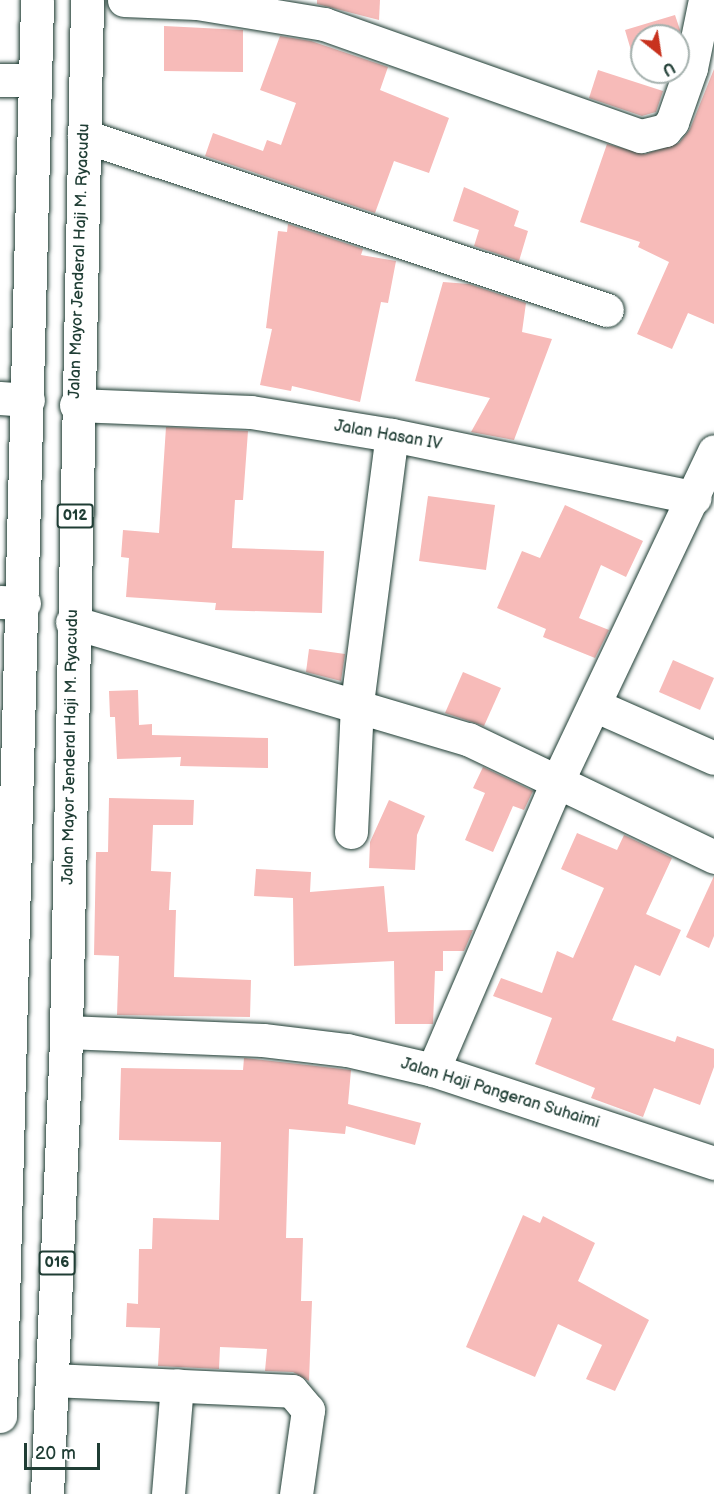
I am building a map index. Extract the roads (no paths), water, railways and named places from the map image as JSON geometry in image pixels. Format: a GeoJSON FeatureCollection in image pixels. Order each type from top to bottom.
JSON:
{"type":"FeatureCollection","features":[{"type":"Feature","properties":{"kind":"street"},"geometry":{"type":"LineString","coordinates":[[0,1416],[14,399],[37,0]]}},
{"type":"Feature","properties":{"kind":"street","name":"Jalan Mayor Jenderal Haji M. Ryacudu"},"geometry":{"type":"LineString","coordinates":[[47,1494],[66,1032],[76,405],[87,0]]}},
{"type":"Feature","properties":{"kind":"street"},"geometry":{"type":"LineString","coordinates":[[124,0],[197,3],[324,24],[641,136],[665,130],[672,122],[691,68],[705,0]]}},
{"type":"Feature","properties":{"kind":"street"},"geometry":{"type":"LineString","coordinates":[[0,80],[34,80]]}},
{"type":"Feature","properties":{"kind":"street"},"geometry":{"type":"LineString","coordinates":[[84,136],[368,234],[607,310]]}},
{"type":"Feature","properties":{"kind":"street","name":"Jalan Hasan IV"},"geometry":{"type":"LineString","coordinates":[[76,405],[251,412],[392,435],[707,475]]}},
{"type":"Feature","properties":{"kind":"street"},"geometry":{"type":"LineString","coordinates":[[351,832],[357,703],[392,435]]}},
{"type":"Feature","properties":{"kind":"street"},"geometry":{"type":"LineString","coordinates":[[433,1070],[557,782],[707,475]]}},
{"type":"Feature","properties":{"kind":"street"},"geometry":{"type":"LineString","coordinates":[[72,622],[357,703],[468,739],[714,857]]}},
{"type":"Feature","properties":{"kind":"street"},"geometry":{"type":"LineString","coordinates":[[594,705],[714,758]]}},
{"type":"Feature","properties":{"kind":"street","name":"Jalan Haji Pangeran Suhaimi"},"geometry":{"type":"LineString","coordinates":[[66,1032],[263,1040],[347,1050],[433,1070],[714,1163]]}},
{"type":"Feature","properties":{"kind":"street"},"geometry":{"type":"LineString","coordinates":[[52,1380],[292,1391],[303,1399],[308,1410],[296,1494]]}},
{"type":"Feature","properties":{"kind":"street"},"geometry":{"type":"LineString","coordinates":[[168,1494],[177,1386]]}}]}
